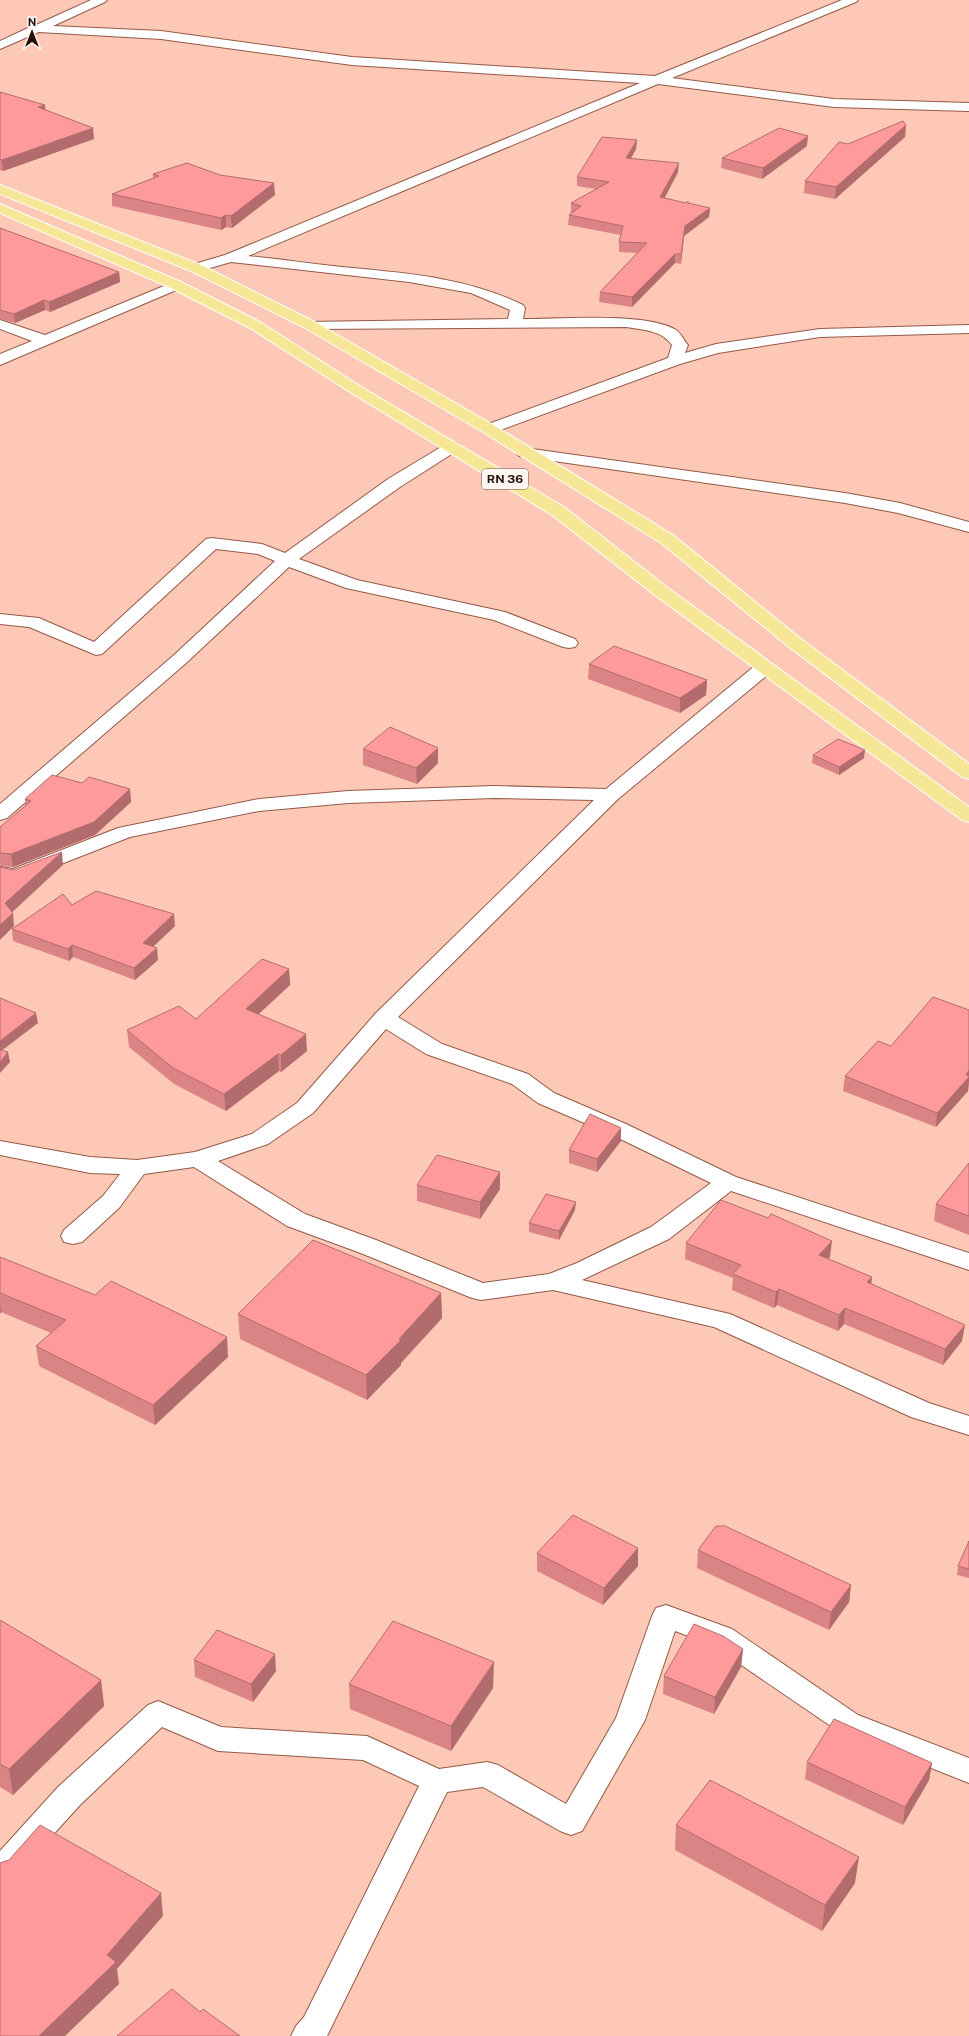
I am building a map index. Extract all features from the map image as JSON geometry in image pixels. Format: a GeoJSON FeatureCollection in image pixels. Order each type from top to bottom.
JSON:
{"type":"FeatureCollection","features":[{"type":"Feature","properties":{"kind":"main road","name":"RN 36"},"geometry":{"type":"LineString","coordinates":[[0,189],[196,268],[310,324],[489,429],[525,453],[667,539],[795,643],[969,773]]}},
{"type":"Feature","properties":{"kind":"main road","name":"RN 36"},"geometry":{"type":"LineString","coordinates":[[0,208],[176,285],[255,325],[358,391],[558,511],[662,592],[764,668],[969,816]]}},
{"type":"Feature","properties":{"kind":"street"},"geometry":{"type":"LineString","coordinates":[[0,45],[34,28],[101,0]]}},
{"type":"Feature","properties":{"kind":"street"},"geometry":{"type":"LineString","coordinates":[[196,268],[230,258],[459,161],[852,0]]}},
{"type":"Feature","properties":{"kind":"street"},"geometry":{"type":"LineString","coordinates":[[34,28],[161,35],[360,62],[658,80],[834,103],[969,107]]}},
{"type":"Feature","properties":{"kind":"street"},"geometry":{"type":"LineString","coordinates":[[230,258],[342,271],[385,274],[452,285],[502,299],[518,308],[515,323]]}},
{"type":"Feature","properties":{"kind":"street"},"geometry":{"type":"LineString","coordinates":[[0,360],[176,285]]}},
{"type":"Feature","properties":{"kind":"street"},"geometry":{"type":"LineString","coordinates":[[310,324],[626,323],[656,327],[672,334],[680,345],[675,361]]}},
{"type":"Feature","properties":{"kind":"street"},"geometry":{"type":"LineString","coordinates":[[0,324],[46,341]]}},
{"type":"Feature","properties":{"kind":"street"},"geometry":{"type":"LineString","coordinates":[[489,429],[675,361],[716,349],[820,333],[969,329]]}},
{"type":"Feature","properties":{"kind":"street"},"geometry":{"type":"LineString","coordinates":[[0,814],[178,660],[286,560],[394,483],[452,447]]}},
{"type":"Feature","properties":{"kind":"street"},"geometry":{"type":"LineString","coordinates":[[525,453],[845,498],[900,508],[969,527]]}},
{"type":"Feature","properties":{"kind":"street"},"geometry":{"type":"LineString","coordinates":[[0,619],[33,622],[96,650],[212,543],[262,549],[286,560],[352,584],[499,616],[569,643]]}},
{"type":"Feature","properties":{"kind":"street"},"geometry":{"type":"LineString","coordinates":[[0,1148],[90,1165],[137,1168],[198,1159],[260,1139],[305,1108],[384,1018],[611,795],[764,668]]}},
{"type":"Feature","properties":{"kind":"street"},"geometry":{"type":"LineString","coordinates":[[0,873],[16,876],[125,832],[259,805],[348,797],[494,792],[611,795]]}},
{"type":"Feature","properties":{"kind":"street"},"geometry":{"type":"LineString","coordinates":[[384,1018],[434,1049],[520,1079],[546,1098],[618,1129],[728,1182],[910,1241],[969,1262]]}},
{"type":"Feature","properties":{"kind":"street"},"geometry":{"type":"LineString","coordinates":[[198,1159],[296,1220],[367,1246],[481,1292],[553,1282],[586,1269],[660,1233],[728,1182]]}},
{"type":"Feature","properties":{"kind":"street"},"geometry":{"type":"LineString","coordinates":[[73,1236],[111,1202],[137,1168]]}},
{"type":"Feature","properties":{"kind":"street"},"geometry":{"type":"LineString","coordinates":[[553,1282],[721,1320],[920,1410],[969,1426]]}},
{"type":"Feature","properties":{"kind":"street"},"geometry":{"type":"LineString","coordinates":[[0,1872],[69,1796],[158,1713],[218,1739],[368,1748],[437,1781],[487,1774],[571,1822],[630,1720],[666,1616],[722,1637],[848,1723],[969,1771]]}},
{"type":"Feature","properties":{"kind":"street"},"geometry":{"type":"LineString","coordinates":[[307,2036],[315,2027],[437,1781]]}},
{"type":"Feature","properties":{"kind":"building"},"geometry":{"type":"Polygon","coordinates":[[[0,92],[45,105],[38,107],[93,128],[2,160],[0,159],[0,92]]]}},
{"type":"Feature","properties":{"kind":"building"},"geometry":{"type":"Polygon","coordinates":[[[903,121],[906,125],[836,187],[805,181],[839,142],[848,144],[903,121]]]}},
{"type":"Feature","properties":{"kind":"building"},"geometry":{"type":"Polygon","coordinates":[[[779,128],[808,136],[763,168],[722,158],[779,128]]]}},
{"type":"Feature","properties":{"kind":"building"},"geometry":{"type":"Polygon","coordinates":[[[602,137],[637,140],[626,158],[679,163],[660,197],[686,203],[688,201],[688,203],[710,208],[685,226],[681,254],[675,254],[632,297],[600,292],[647,243],[619,242],[623,226],[569,215],[581,206],[571,203],[609,182],[577,177],[602,137]]]}},
{"type":"Feature","properties":{"kind":"building"},"geometry":{"type":"Polygon","coordinates":[[[187,163],[220,175],[274,183],[231,216],[226,215],[221,218],[112,194],[159,176],[153,174],[187,163]]]}},
{"type":"Feature","properties":{"kind":"building"},"geometry":{"type":"Polygon","coordinates":[[[0,228],[119,272],[49,302],[44,300],[14,314],[0,310],[0,228]]]}},
{"type":"Feature","properties":{"kind":"building"},"geometry":{"type":"Polygon","coordinates":[[[614,646],[707,680],[680,698],[589,664],[614,646]]]}},
{"type":"Feature","properties":{"kind":"building"},"geometry":{"type":"Polygon","coordinates":[[[390,727],[438,748],[416,768],[363,749],[390,727]]]}},
{"type":"Feature","properties":{"kind":"building"},"geometry":{"type":"Polygon","coordinates":[[[838,739],[865,750],[839,767],[813,755],[838,739]]]}},
{"type":"Feature","properties":{"kind":"building"},"geometry":{"type":"Polygon","coordinates":[[[52,775],[82,783],[89,777],[130,789],[94,822],[11,854],[0,853],[0,827],[31,801],[25,799],[52,775]]]}},
{"type":"Feature","properties":{"kind":"building"},"geometry":{"type":"Polygon","coordinates":[[[62,852],[5,903],[13,913],[0,925],[0,867],[13,870],[62,852]]]}},
{"type":"Feature","properties":{"kind":"building"},"geometry":{"type":"Polygon","coordinates":[[[96,891],[174,914],[143,943],[157,948],[134,968],[72,945],[68,949],[12,929],[63,894],[72,905],[96,891]]]}},
{"type":"Feature","properties":{"kind":"building"},"geometry":{"type":"Polygon","coordinates":[[[262,959],[289,969],[246,1009],[306,1034],[281,1055],[278,1054],[224,1094],[173,1068],[127,1030],[179,1006],[196,1019],[262,959]]]}},
{"type":"Feature","properties":{"kind":"building"},"geometry":{"type":"Polygon","coordinates":[[[933,997],[969,1010],[969,1070],[966,1075],[969,1077],[937,1113],[845,1076],[878,1041],[891,1046],[933,997]]]}},
{"type":"Feature","properties":{"kind":"building"},"geometry":{"type":"Polygon","coordinates":[[[0,998],[36,1013],[0,1041],[0,998]]]}},
{"type":"Feature","properties":{"kind":"building"},"geometry":{"type":"Polygon","coordinates":[[[0,1050],[8,1052],[0,1062],[0,1050]]]}},
{"type":"Feature","properties":{"kind":"building"},"geometry":{"type":"Polygon","coordinates":[[[590,1114],[621,1128],[597,1159],[569,1150],[590,1114]]]}},
{"type":"Feature","properties":{"kind":"building"},"geometry":{"type":"Polygon","coordinates":[[[437,1155],[500,1172],[480,1202],[417,1185],[437,1155]]]}},
{"type":"Feature","properties":{"kind":"building"},"geometry":{"type":"Polygon","coordinates":[[[969,1163],[969,1216],[936,1204],[969,1163]]]}},
{"type":"Feature","properties":{"kind":"building"},"geometry":{"type":"Polygon","coordinates":[[[546,1194],[576,1202],[559,1231],[529,1223],[546,1194]]]}},
{"type":"Feature","properties":{"kind":"building"},"geometry":{"type":"Polygon","coordinates":[[[721,1200],[768,1218],[771,1214],[832,1241],[819,1255],[872,1277],[867,1282],[965,1325],[945,1349],[845,1308],[839,1315],[779,1289],[776,1292],[733,1274],[741,1265],[686,1243],[721,1200]]]}},
{"type":"Feature","properties":{"kind":"building"},"geometry":{"type":"Polygon","coordinates":[[[313,1240],[441,1293],[399,1339],[401,1340],[366,1375],[238,1314],[313,1240]]]}},
{"type":"Feature","properties":{"kind":"building"},"geometry":{"type":"Polygon","coordinates":[[[0,1257],[95,1295],[111,1281],[227,1337],[153,1405],[36,1346],[66,1320],[0,1293],[0,1257]]]}},
{"type":"Feature","properties":{"kind":"building"},"geometry":{"type":"Polygon","coordinates":[[[573,1515],[638,1548],[604,1588],[537,1553],[573,1515]]]}},
{"type":"Feature","properties":{"kind":"building"},"geometry":{"type":"Polygon","coordinates":[[[716,1526],[725,1526],[851,1585],[831,1612],[698,1550],[716,1526]]]}},
{"type":"Feature","properties":{"kind":"building"},"geometry":{"type":"Polygon","coordinates":[[[969,1541],[969,1569],[958,1566],[969,1541]]]}},
{"type":"Feature","properties":{"kind":"building"},"geometry":{"type":"Polygon","coordinates":[[[0,1620],[101,1680],[9,1769],[0,1764],[0,1620]]]}},
{"type":"Feature","properties":{"kind":"building"},"geometry":{"type":"Polygon","coordinates":[[[393,1621],[494,1662],[451,1726],[349,1684],[393,1621]]]}},
{"type":"Feature","properties":{"kind":"building"},"geometry":{"type":"Polygon","coordinates":[[[694,1624],[723,1636],[743,1649],[715,1697],[664,1676],[694,1624]]]}},
{"type":"Feature","properties":{"kind":"building"},"geometry":{"type":"Polygon","coordinates":[[[217,1630],[275,1654],[251,1684],[194,1660],[217,1630]]]}},
{"type":"Feature","properties":{"kind":"building"},"geometry":{"type":"Polygon","coordinates":[[[834,1719],[932,1763],[905,1807],[807,1762],[834,1719]]]}},
{"type":"Feature","properties":{"kind":"building"},"geometry":{"type":"Polygon","coordinates":[[[710,1780],[859,1857],[825,1905],[676,1825],[710,1780]]]}},
{"type":"Feature","properties":{"kind":"building"},"geometry":{"type":"Polygon","coordinates":[[[40,1825],[161,1893],[107,1955],[116,1962],[39,2036],[0,2036],[0,1863],[9,1860],[40,1825]]]}},
{"type":"Feature","properties":{"kind":"building"},"geometry":{"type":"Polygon","coordinates":[[[172,1989],[200,2012],[203,2009],[240,2036],[117,2036],[172,1989]]]}}]}
